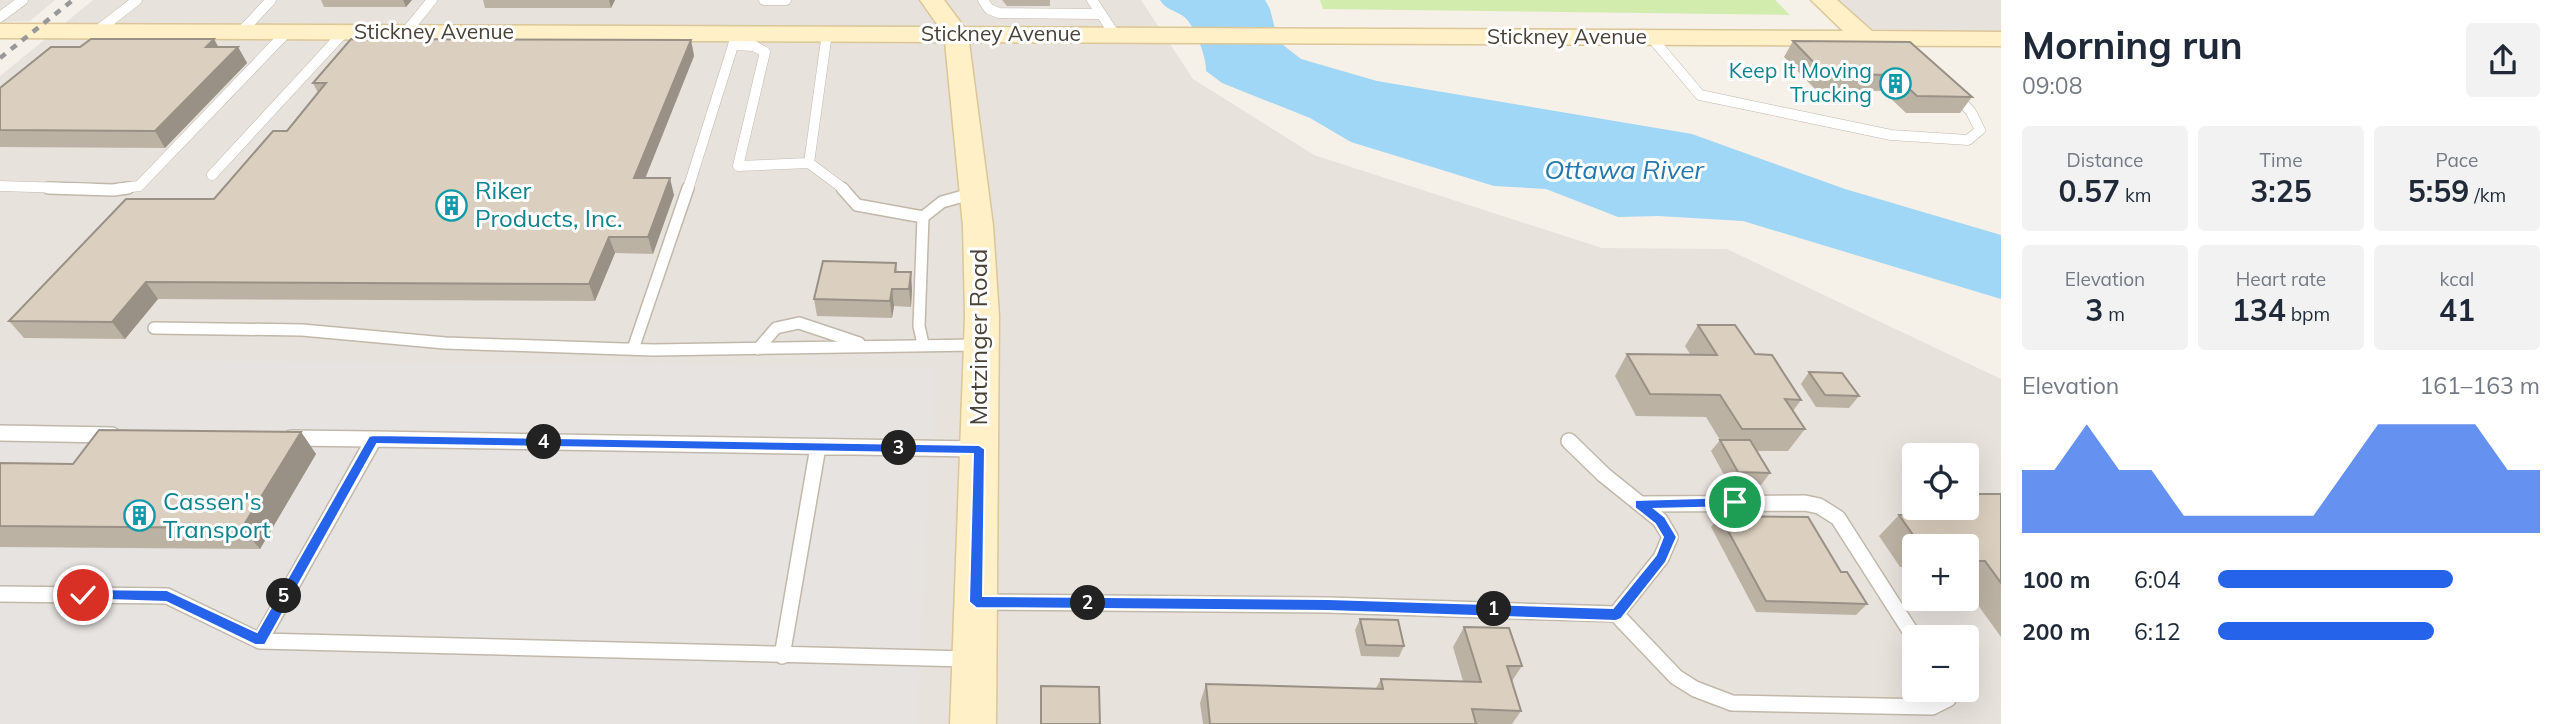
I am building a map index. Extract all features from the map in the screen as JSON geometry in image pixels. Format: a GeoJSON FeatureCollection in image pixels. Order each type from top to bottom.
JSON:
{"type":"FeatureCollection","features":[{"type":"Feature","properties":{"kind":"street"},"geometry":{"type":"LineString","coordinates":[[862,34],[911,18],[922,7],[924,0]]}},
{"type":"Feature","properties":{"kind":"street","name":"Matzinger Road"},"geometry":{"type":"LineString","coordinates":[[932,0],[956,34],[981,269],[982,345],[973,724]]}},
{"type":"Feature","properties":{"kind":"street"},"geometry":{"type":"LineString","coordinates":[[1823,0],[1865,38]]}},
{"type":"Feature","properties":{"kind":"street","name":"Stickney Avenue"},"geometry":{"type":"LineString","coordinates":[[0,31],[406,32],[735,39],[827,33],[956,34],[1051,19],[1115,35],[1865,38],[1908,46],[2001,39]]}},
{"type":"Feature","properties":{"kind":"lane"},"geometry":{"type":"LineString","coordinates":[[0,17],[23,0]]}},
{"type":"Feature","properties":{"kind":"lane"},"geometry":{"type":"LineString","coordinates":[[97,31],[137,0]]}},
{"type":"Feature","properties":{"kind":"lane"},"geometry":{"type":"LineString","coordinates":[[242,32],[271,0]]}},
{"type":"Feature","properties":{"kind":"lane"},"geometry":{"type":"LineString","coordinates":[[406,32],[432,0]]}},
{"type":"Feature","properties":{"kind":"lane"},"geometry":{"type":"LineString","coordinates":[[764,0],[786,0]]}},
{"type":"Feature","properties":{"kind":"lane"},"geometry":{"type":"LineString","coordinates":[[983,0],[989,9],[999,13],[1025,10],[1051,19],[1069,11],[1101,14]]}},
{"type":"Feature","properties":{"kind":"lane"},"geometry":{"type":"LineString","coordinates":[[1092,0],[1115,35]]}},
{"type":"Feature","properties":{"kind":"lane"},"geometry":{"type":"LineString","coordinates":[[0,186],[113,190],[139,186],[287,32]]}},
{"type":"Feature","properties":{"kind":"lane"},"geometry":{"type":"LineString","coordinates":[[212,175],[344,32]]}},
{"type":"Feature","properties":{"kind":"lane"},"geometry":{"type":"LineString","coordinates":[[809,163],[827,33]]}},
{"type":"Feature","properties":{"kind":"lane"},"geometry":{"type":"LineString","coordinates":[[1651,37],[1700,95],[1891,135],[1968,140],[1980,130],[1971,112],[1946,84]]}},
{"type":"Feature","properties":{"kind":"lane"},"geometry":{"type":"LineString","coordinates":[[633,349],[691,183],[735,39],[765,52],[738,166],[809,163],[839,184],[857,205],[923,217],[942,202],[974,193]]}},
{"type":"Feature","properties":{"kind":"lane"},"geometry":{"type":"LineString","coordinates":[[923,217],[919,326],[923,344]]}},
{"type":"Feature","properties":{"kind":"lane"},"geometry":{"type":"LineString","coordinates":[[758,349],[776,328],[799,323],[866,346]]}},
{"type":"Feature","properties":{"kind":"lane"},"geometry":{"type":"LineString","coordinates":[[154,328],[316,331],[445,343],[633,349],[982,345]]}},
{"type":"Feature","properties":{"kind":"lane"},"geometry":{"type":"LineString","coordinates":[[0,433],[125,435]]}},
{"type":"Feature","properties":{"kind":"lane"},"geometry":{"type":"LineString","coordinates":[[277,438],[979,449]]}},
{"type":"Feature","properties":{"kind":"lane"},"geometry":{"type":"LineString","coordinates":[[260,641],[374,439]]}},
{"type":"Feature","properties":{"kind":"lane"},"geometry":{"type":"LineString","coordinates":[[1569,441],[1604,475],[1660,520],[1670,537],[1661,558],[1616,614]]}},
{"type":"Feature","properties":{"kind":"lane"},"geometry":{"type":"LineString","coordinates":[[782,656],[818,447]]}},
{"type":"Feature","properties":{"kind":"lane"},"geometry":{"type":"LineString","coordinates":[[1640,504],[1805,503],[1830,511],[1838,518],[1906,625]]}},
{"type":"Feature","properties":{"kind":"lane"},"geometry":{"type":"LineString","coordinates":[[0,594],[167,596],[260,641],[974,659]]}},
{"type":"Feature","properties":{"kind":"lane"},"geometry":{"type":"LineString","coordinates":[[976,602],[1340,606],[1616,614],[1676,677],[1695,689],[1732,703],[1932,707],[1942,702]]}},
{"type":"Feature","properties":{"kind":"shaded area"},"geometry":{"type":"Polygon","coordinates":[[[0,0],[55,0],[30,21],[0,22],[0,0]]]}},
{"type":"Feature","properties":{"kind":"shaded area"},"geometry":{"type":"Polygon","coordinates":[[[93,0],[1141,0],[1193,79],[1314,155],[1602,248],[1727,249],[2001,379],[2001,724],[0,724],[0,76],[93,0]]]}},
{"type":"Feature","properties":{"kind":"shaded area"},"geometry":{"type":"Polygon","coordinates":[[[1823,0],[2001,0],[2001,39],[1865,38],[1823,0]]]}},
{"type":"Feature","properties":{"kind":"shaded area"},"geometry":{"type":"Polygon","coordinates":[[[0,359],[935,368],[916,724],[0,724],[0,359]]]}},
{"type":"Feature","properties":{"kind":"green space"},"geometry":{"type":"Polygon","coordinates":[[[1320,0],[1775,0],[1790,15],[1323,9],[1320,0]]]}},
{"type":"Feature","properties":{"kind":"water","name":"Ottawa River"},"geometry":{"type":"Polygon","coordinates":[[[1160,0],[1265,0],[1278,41],[1301,59],[1377,81],[1692,134],[1845,189],[2001,235],[2001,299],[1743,221],[1658,216],[1618,217],[1546,189],[1494,186],[1351,142],[1310,118],[1222,83],[1206,71],[1199,41],[1187,20],[1160,0]]]}},
{"type":"Feature","properties":{"kind":"building"},"geometry":{"type":"Polygon","coordinates":[[[91,39],[214,39],[206,47],[238,47],[155,131],[0,130],[0,88],[51,47],[80,47],[91,39]]]}},
{"type":"Feature","properties":{"kind":"building","name":"Riker Products, Inc."},"geometry":{"type":"Polygon","coordinates":[[[351,39],[691,40],[634,178],[670,178],[648,237],[609,237],[589,284],[146,282],[112,322],[9,321],[126,199],[214,199],[273,131],[287,131],[326,83],[313,83],[351,39]]]}},
{"type":"Feature","properties":{"kind":"building"},"geometry":{"type":"Polygon","coordinates":[[[1793,41],[1910,42],[1972,97],[1917,96],[1894,75],[1825,74],[1793,41]]]}},
{"type":"Feature","properties":{"kind":"building"},"geometry":{"type":"Polygon","coordinates":[[[823,261],[896,263],[895,272],[911,272],[909,289],[892,289],[890,301],[814,299],[823,261]]]}},
{"type":"Feature","properties":{"kind":"building"},"geometry":{"type":"Polygon","coordinates":[[[1698,325],[1735,325],[1755,354],[1772,355],[1801,400],[1785,399],[1805,429],[1742,429],[1720,395],[1650,394],[1627,354],[1717,355],[1698,325]]]}},
{"type":"Feature","properties":{"kind":"building"},"geometry":{"type":"Polygon","coordinates":[[[1809,372],[1842,373],[1859,396],[1825,395],[1809,372]]]}},
{"type":"Feature","properties":{"kind":"building","name":"Cassen's Transport"},"geometry":{"type":"Polygon","coordinates":[[[99,430],[301,432],[242,528],[0,526],[0,463],[73,464],[99,430]]]}},
{"type":"Feature","properties":{"kind":"building"},"geometry":{"type":"Polygon","coordinates":[[[1720,440],[1750,440],[1770,473],[1738,472],[1720,440]]]}},
{"type":"Feature","properties":{"kind":"building"},"geometry":{"type":"Polygon","coordinates":[[[1979,494],[2001,494],[2001,583],[1985,561],[1979,561],[1979,534],[1912,534],[1903,520],[1979,520],[1979,494]]]}},
{"type":"Feature","properties":{"kind":"building"},"geometry":{"type":"Polygon","coordinates":[[[1720,516],[1808,517],[1841,572],[1847,572],[1867,604],[1766,601],[1720,516]]]}},
{"type":"Feature","properties":{"kind":"building"},"geometry":{"type":"Polygon","coordinates":[[[1360,619],[1398,620],[1404,646],[1366,645],[1360,619]]]}},
{"type":"Feature","properties":{"kind":"building"},"geometry":{"type":"Polygon","coordinates":[[[1464,627],[1509,628],[1522,666],[1507,666],[1521,711],[1472,709],[1476,724],[1210,724],[1206,684],[1383,689],[1381,679],[1481,682],[1464,627]]]}},
{"type":"Feature","properties":{"kind":"building"},"geometry":{"type":"Polygon","coordinates":[[[1041,686],[1099,687],[1100,724],[1041,724],[1041,686]]]}},
{"type":"Feature","properties":{"kind":"railway"},"geometry":{"type":"LineString","coordinates":[[0,58],[73,0]]}},
{"type":"Feature","properties":{"kind":"place","name":"Keep It Moving Trucking"},"geometry":{"type":"Point","coordinates":[1895,83]}},
{"type":"Feature","properties":{"kind":"place","name":"Riker Products, Inc."},"geometry":{"type":"Point","coordinates":[452,205]}},
{"type":"Feature","properties":{"kind":"place","name":"Cassen's Transport"},"geometry":{"type":"Point","coordinates":[140,516]}},
{"type":"Feature","properties":{"kind":"route"},"geometry":{"type":"LineString","coordinates":[[83,595],[167,596],[260,641],[374,439],[979,449],[976,602],[1328,605],[1616,614],[1661,558],[1670,537],[1660,520],[1640,504],[1735,502]]}}]}
